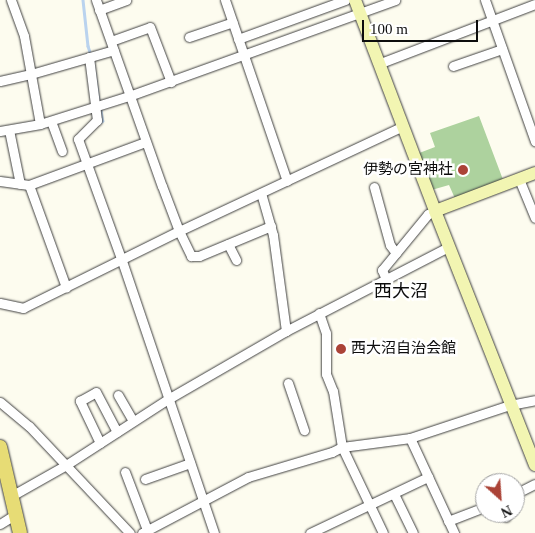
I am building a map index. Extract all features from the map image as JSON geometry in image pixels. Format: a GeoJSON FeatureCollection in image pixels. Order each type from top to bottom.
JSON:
{"type":"FeatureCollection","features":[{"type":"Feature","properties":{"kind":"main road"},"geometry":{"type":"LineString","coordinates":[[0,447],[20,533]]}},
{"type":"Feature","properties":{"kind":"street"},"geometry":{"type":"LineString","coordinates":[[11,0],[24,36],[40,124]]}},
{"type":"Feature","properties":{"kind":"street"},"geometry":{"type":"LineString","coordinates":[[96,0],[145,142],[179,231],[191,256],[199,256],[271,226]]}},
{"type":"Feature","properties":{"kind":"street"},"geometry":{"type":"LineString","coordinates":[[99,10],[126,0]]}},
{"type":"Feature","properties":{"kind":"street"},"geometry":{"type":"LineString","coordinates":[[225,0],[288,181]]}},
{"type":"Feature","properties":{"kind":"street"},"geometry":{"type":"LineString","coordinates":[[238,39],[345,0]]}},
{"type":"Feature","properties":{"kind":"street"},"geometry":{"type":"LineString","coordinates":[[355,0],[448,248],[535,465]]}},
{"type":"Feature","properties":{"kind":"street"},"geometry":{"type":"LineString","coordinates":[[66,287],[24,185],[5,131],[51,121],[171,82],[395,0]]}},
{"type":"Feature","properties":{"kind":"street"},"geometry":{"type":"LineString","coordinates":[[485,0],[535,141]]}},
{"type":"Feature","properties":{"kind":"street"},"geometry":{"type":"LineString","coordinates":[[378,64],[535,4]]}},
{"type":"Feature","properties":{"kind":"street"},"geometry":{"type":"LineString","coordinates":[[189,37],[233,22]]}},
{"type":"Feature","properties":{"kind":"street"},"geometry":{"type":"LineString","coordinates":[[0,80],[31,74],[88,57],[150,28],[171,82]]}},
{"type":"Feature","properties":{"kind":"street"},"geometry":{"type":"LineString","coordinates":[[453,66],[502,49]]}},
{"type":"Feature","properties":{"kind":"street"},"geometry":{"type":"LineString","coordinates":[[88,57],[97,120],[78,139],[122,261],[214,533]]}},
{"type":"Feature","properties":{"kind":"street"},"geometry":{"type":"LineString","coordinates":[[51,121],[62,150]]}},
{"type":"Feature","properties":{"kind":"street"},"geometry":{"type":"LineString","coordinates":[[0,302],[24,308],[122,261],[179,231],[403,126]]}},
{"type":"Feature","properties":{"kind":"street"},"geometry":{"type":"LineString","coordinates":[[0,181],[24,185],[145,142]]}},
{"type":"Feature","properties":{"kind":"street"},"geometry":{"type":"LineString","coordinates":[[386,279],[382,270],[428,214],[535,174]]}},
{"type":"Feature","properties":{"kind":"street"},"geometry":{"type":"LineString","coordinates":[[519,180],[535,218]]}},
{"type":"Feature","properties":{"kind":"street"},"geometry":{"type":"LineString","coordinates":[[374,187],[390,245],[396,253]]}},
{"type":"Feature","properties":{"kind":"street"},"geometry":{"type":"LineString","coordinates":[[261,193],[271,226],[286,331]]}},
{"type":"Feature","properties":{"kind":"street"},"geometry":{"type":"LineString","coordinates":[[228,244],[236,260]]}},
{"type":"Feature","properties":{"kind":"street"},"geometry":{"type":"LineString","coordinates":[[12,496],[66,465],[168,399],[286,331],[448,248]]}},
{"type":"Feature","properties":{"kind":"street"},"geometry":{"type":"LineString","coordinates":[[319,313],[326,333],[326,374],[333,390],[342,447],[382,533]]}},
{"type":"Feature","properties":{"kind":"street"},"geometry":{"type":"LineString","coordinates":[[288,383],[304,430]]}},
{"type":"Feature","properties":{"kind":"street"},"geometry":{"type":"LineString","coordinates":[[100,442],[80,401],[96,392],[117,432]]}},
{"type":"Feature","properties":{"kind":"street"},"geometry":{"type":"LineString","coordinates":[[118,395],[133,421]]}},
{"type":"Feature","properties":{"kind":"street"},"geometry":{"type":"LineString","coordinates":[[125,472],[144,532],[248,477],[332,452],[342,447],[410,438],[510,405],[535,400]]}},
{"type":"Feature","properties":{"kind":"street"},"geometry":{"type":"LineString","coordinates":[[0,402],[29,426],[130,533]]}},
{"type":"Feature","properties":{"kind":"street"},"geometry":{"type":"LineString","coordinates":[[410,438],[454,533]]}},
{"type":"Feature","properties":{"kind":"street"},"geometry":{"type":"LineString","coordinates":[[145,479],[190,463]]}},
{"type":"Feature","properties":{"kind":"street"},"geometry":{"type":"LineString","coordinates":[[310,533],[428,478]]}},
{"type":"Feature","properties":{"kind":"street"},"geometry":{"type":"LineString","coordinates":[[394,494],[413,533]]}},
{"type":"Feature","properties":{"kind":"street"},"geometry":{"type":"LineString","coordinates":[[448,521],[475,511]]}},
{"type":"Feature","properties":{"kind":"street"},"geometry":{"type":"LineString","coordinates":[[0,524],[16,514]]}},
{"type":"Feature","properties":{"kind":"green space"},"geometry":{"type":"Polygon","coordinates":[[[479,116],[505,185],[457,203],[449,185],[428,191],[414,155],[435,147],[430,133],[479,116]]]}},
{"type":"Feature","properties":{"kind":"waterway"},"geometry":{"type":"LineString","coordinates":[[83,0],[88,46],[91,55]]}},
{"type":"Feature","properties":{"kind":"waterway"},"geometry":{"type":"LineString","coordinates":[[93,60],[99,102]]}},
{"type":"Feature","properties":{"kind":"waterway"},"geometry":{"type":"LineString","coordinates":[[99,123],[102,121],[100,107]]}},
{"type":"Feature","properties":{"kind":"place","name":"伊勢の宮神社"},"geometry":{"type":"Point","coordinates":[463,170]}},
{"type":"Feature","properties":{"kind":"place","name":"西大沼自治会館"},"geometry":{"type":"Point","coordinates":[341,349]}},
{"type":"Feature","properties":{"kind":"district","name":"西大沼"},"geometry":{"type":"Point","coordinates":[401,291]}}]}
